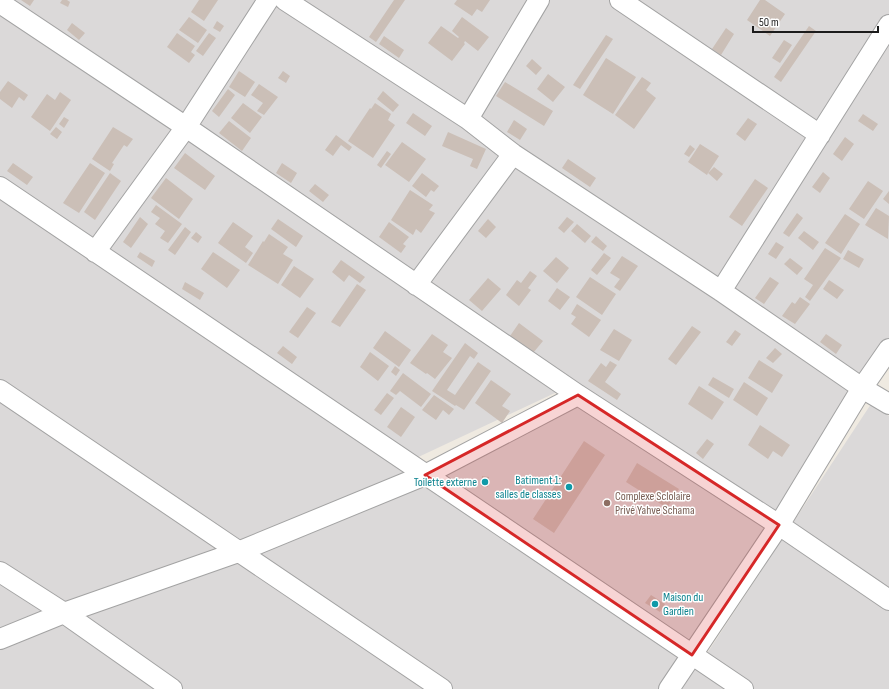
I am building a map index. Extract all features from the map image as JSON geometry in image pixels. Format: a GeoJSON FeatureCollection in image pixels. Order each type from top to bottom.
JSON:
{"type":"FeatureCollection","features":[{"type":"Feature","properties":{"kind":"street"},"geometry":{"type":"LineString","coordinates":[[95,252],[186,127],[268,0]]}},
{"type":"Feature","properties":{"kind":"street"},"geometry":{"type":"LineString","coordinates":[[285,0],[468,119],[513,154],[721,291],[862,388],[889,404]]}},
{"type":"Feature","properties":{"kind":"street"},"geometry":{"type":"LineString","coordinates":[[468,119],[539,0]]}},
{"type":"Feature","properties":{"kind":"street"},"geometry":{"type":"LineString","coordinates":[[620,0],[820,135]]}},
{"type":"Feature","properties":{"kind":"street"},"geometry":{"type":"LineString","coordinates":[[0,3],[186,127],[578,395],[779,525],[889,600]]}},
{"type":"Feature","properties":{"kind":"street"},"geometry":{"type":"LineString","coordinates":[[721,291],[889,25]]}},
{"type":"Feature","properties":{"kind":"street"},"geometry":{"type":"LineString","coordinates":[[416,285],[513,154]]}},
{"type":"Feature","properties":{"kind":"street"},"geometry":{"type":"LineString","coordinates":[[0,187],[743,689]]}},
{"type":"Feature","properties":{"kind":"street"},"geometry":{"type":"LineString","coordinates":[[669,689],[779,525],[862,388],[889,350]]}},
{"type":"Feature","properties":{"kind":"street"},"geometry":{"type":"LineString","coordinates":[[0,390],[442,689]]}},
{"type":"Feature","properties":{"kind":"street"},"geometry":{"type":"LineString","coordinates":[[0,639],[64,613],[238,552],[425,474],[578,395]]}},
{"type":"Feature","properties":{"kind":"street"},"geometry":{"type":"LineString","coordinates":[[0,572],[64,613],[172,689]]}},
{"type":"Feature","properties":{"kind":"highlighted area"},"geometry":{"type":"Polygon","coordinates":[[[578,395],[779,525],[692,655],[425,475],[578,395]]]}},
{"type":"Feature","properties":{"kind":"shaded area"},"geometry":{"type":"Polygon","coordinates":[[[0,0],[889,0],[889,341],[773,514],[572,385],[397,467],[696,670],[871,404],[889,416],[889,689],[0,689],[0,0]]]}},
{"type":"Feature","properties":{"kind":"shaded area"},"geometry":{"type":"Polygon","coordinates":[[[578,395],[779,525],[692,655],[425,475],[578,395]]]}},
{"type":"Feature","properties":{"kind":"building"},"geometry":{"type":"Polygon","coordinates":[[[21,0],[34,0],[30,6],[21,0]]]}},
{"type":"Feature","properties":{"kind":"building"},"geometry":{"type":"Polygon","coordinates":[[[62,0],[67,0],[70,2],[68,7],[60,3],[62,0]]]}},
{"type":"Feature","properties":{"kind":"building"},"geometry":{"type":"Polygon","coordinates":[[[199,0],[218,0],[204,21],[191,12],[199,0]]]}},
{"type":"Feature","properties":{"kind":"building"},"geometry":{"type":"Polygon","coordinates":[[[394,0],[405,0],[376,42],[369,37],[394,0]]]}},
{"type":"Feature","properties":{"kind":"building"},"geometry":{"type":"Polygon","coordinates":[[[457,0],[490,0],[482,12],[477,9],[472,16],[454,4],[457,0]]]}},
{"type":"Feature","properties":{"kind":"building"},"geometry":{"type":"Polygon","coordinates":[[[760,0],[765,0],[785,14],[770,36],[747,20],[760,0]]]}},
{"type":"Feature","properties":{"kind":"building"},"geometry":{"type":"Polygon","coordinates":[[[189,17],[207,30],[198,43],[179,30],[189,17]]]}},
{"type":"Feature","properties":{"kind":"building"},"geometry":{"type":"Polygon","coordinates":[[[462,17],[489,37],[478,51],[465,41],[465,44],[452,61],[428,43],[441,26],[458,38],[459,37],[452,31],[462,17]]]}},
{"type":"Feature","properties":{"kind":"building"},"geometry":{"type":"Polygon","coordinates":[[[217,21],[224,26],[220,32],[213,28],[217,21]]]}},
{"type":"Feature","properties":{"kind":"building"},"geometry":{"type":"Polygon","coordinates":[[[72,23],[85,33],[79,40],[67,30],[72,23]]]}},
{"type":"Feature","properties":{"kind":"building"},"geometry":{"type":"Polygon","coordinates":[[[809,26],[816,31],[781,82],[774,77],[809,26]]]}},
{"type":"Feature","properties":{"kind":"building"},"geometry":{"type":"Polygon","coordinates":[[[726,28],[734,34],[721,55],[712,49],[726,28]]]}},
{"type":"Feature","properties":{"kind":"building"},"geometry":{"type":"Polygon","coordinates":[[[177,33],[195,46],[191,52],[195,55],[189,63],[167,47],[177,33]]]}},
{"type":"Feature","properties":{"kind":"building"},"geometry":{"type":"Polygon","coordinates":[[[209,33],[216,38],[203,56],[196,51],[209,33]]]}},
{"type":"Feature","properties":{"kind":"building"},"geometry":{"type":"Polygon","coordinates":[[[606,35],[613,39],[580,89],[573,85],[606,35]]]}},
{"type":"Feature","properties":{"kind":"building"},"geometry":{"type":"Polygon","coordinates":[[[384,36],[404,50],[399,58],[379,44],[384,36]]]}},
{"type":"Feature","properties":{"kind":"building"},"geometry":{"type":"Polygon","coordinates":[[[784,40],[792,45],[780,63],[772,58],[784,40]]]}},
{"type":"Feature","properties":{"kind":"building"},"geometry":{"type":"Polygon","coordinates":[[[606,58],[636,77],[613,114],[583,95],[606,58]]]}},
{"type":"Feature","properties":{"kind":"building"},"geometry":{"type":"Polygon","coordinates":[[[532,59],[542,68],[536,75],[526,66],[532,59]]]}},
{"type":"Feature","properties":{"kind":"building"},"geometry":{"type":"Polygon","coordinates":[[[239,71],[255,82],[245,97],[229,87],[239,71]]]}},
{"type":"Feature","properties":{"kind":"building"},"geometry":{"type":"Polygon","coordinates":[[[283,71],[290,76],[286,83],[278,78],[283,71]]]}},
{"type":"Feature","properties":{"kind":"building"},"geometry":{"type":"Polygon","coordinates":[[[548,74],[565,87],[553,102],[537,89],[548,74]]]}},
{"type":"Feature","properties":{"kind":"building"},"geometry":{"type":"Polygon","coordinates":[[[642,77],[651,83],[646,90],[656,98],[634,129],[615,115],[642,77]]]}},
{"type":"Feature","properties":{"kind":"building"},"geometry":{"type":"Polygon","coordinates":[[[8,81],[28,95],[24,101],[19,97],[12,108],[0,99],[0,92],[8,81]]]}},
{"type":"Feature","properties":{"kind":"building"},"geometry":{"type":"Polygon","coordinates":[[[505,82],[553,111],[544,126],[496,96],[505,82]]]}},
{"type":"Feature","properties":{"kind":"building"},"geometry":{"type":"Polygon","coordinates":[[[259,84],[278,97],[264,115],[257,111],[263,103],[251,95],[259,84]]]}},
{"type":"Feature","properties":{"kind":"building"},"geometry":{"type":"Polygon","coordinates":[[[228,89],[235,95],[219,117],[212,111],[228,89]]]}},
{"type":"Feature","properties":{"kind":"building"},"geometry":{"type":"Polygon","coordinates":[[[383,91],[399,105],[393,112],[377,99],[383,91]]]}},
{"type":"Feature","properties":{"kind":"building"},"geometry":{"type":"Polygon","coordinates":[[[60,92],[71,100],[50,131],[31,117],[47,94],[55,100],[60,92]]]}},
{"type":"Feature","properties":{"kind":"building"},"geometry":{"type":"Polygon","coordinates":[[[243,103],[262,117],[250,133],[231,118],[243,103]]]}},
{"type":"Feature","properties":{"kind":"building"},"geometry":{"type":"Polygon","coordinates":[[[375,103],[391,114],[388,120],[395,125],[373,158],[348,141],[375,103]]]}},
{"type":"Feature","properties":{"kind":"building"},"geometry":{"type":"Polygon","coordinates":[[[413,113],[432,126],[425,136],[406,123],[413,113]]]}},
{"type":"Feature","properties":{"kind":"building"},"geometry":{"type":"Polygon","coordinates":[[[863,114],[878,124],[873,131],[858,121],[863,114]]]}},
{"type":"Feature","properties":{"kind":"building"},"geometry":{"type":"Polygon","coordinates":[[[64,117],[69,120],[64,128],[59,124],[64,117]]]}},
{"type":"Feature","properties":{"kind":"building"},"geometry":{"type":"Polygon","coordinates":[[[748,118],[757,124],[745,141],[736,134],[748,118]]]}},
{"type":"Feature","properties":{"kind":"building"},"geometry":{"type":"Polygon","coordinates":[[[514,120],[527,129],[520,140],[507,132],[514,120]]]}},
{"type":"Feature","properties":{"kind":"building"},"geometry":{"type":"Polygon","coordinates":[[[229,121],[251,138],[242,151],[219,133],[229,121]]]}},
{"type":"Feature","properties":{"kind":"building"},"geometry":{"type":"Polygon","coordinates":[[[56,127],[62,132],[57,139],[50,134],[56,127]]]}},
{"type":"Feature","properties":{"kind":"building"},"geometry":{"type":"Polygon","coordinates":[[[113,127],[133,139],[127,147],[124,145],[112,163],[114,164],[110,171],[92,159],[113,127]]]}},
{"type":"Feature","properties":{"kind":"building"},"geometry":{"type":"Polygon","coordinates":[[[448,132],[486,149],[477,169],[470,166],[473,159],[442,146],[448,132]]]}},
{"type":"Feature","properties":{"kind":"building"},"geometry":{"type":"Polygon","coordinates":[[[336,135],[352,147],[349,151],[341,145],[333,156],[325,150],[336,135]]]}},
{"type":"Feature","properties":{"kind":"building"},"geometry":{"type":"Polygon","coordinates":[[[845,137],[854,144],[842,161],[833,154],[845,137]]]}},
{"type":"Feature","properties":{"kind":"building"},"geometry":{"type":"Polygon","coordinates":[[[402,142],[426,159],[409,182],[385,165],[402,142]]]}},
{"type":"Feature","properties":{"kind":"building"},"geometry":{"type":"Polygon","coordinates":[[[700,144],[719,156],[707,175],[688,162],[700,144]]]}},
{"type":"Feature","properties":{"kind":"building"},"geometry":{"type":"Polygon","coordinates":[[[690,145],[695,149],[689,157],[684,154],[690,145]]]}},
{"type":"Feature","properties":{"kind":"building"},"geometry":{"type":"Polygon","coordinates":[[[387,151],[391,154],[381,168],[377,165],[387,151]]]}},
{"type":"Feature","properties":{"kind":"building"},"geometry":{"type":"Polygon","coordinates":[[[185,153],[215,176],[205,190],[174,168],[185,153]]]}},
{"type":"Feature","properties":{"kind":"building"},"geometry":{"type":"Polygon","coordinates":[[[568,159],[596,178],[590,187],[562,168],[568,159]]]}},
{"type":"Feature","properties":{"kind":"building"},"geometry":{"type":"Polygon","coordinates":[[[13,163],[33,177],[27,185],[7,171],[13,163]]]}},
{"type":"Feature","properties":{"kind":"building"},"geometry":{"type":"Polygon","coordinates":[[[90,163],[105,173],[79,213],[63,203],[90,163]]]}},
{"type":"Feature","properties":{"kind":"building"},"geometry":{"type":"Polygon","coordinates":[[[282,163],[297,173],[291,183],[276,173],[282,163]]]}},
{"type":"Feature","properties":{"kind":"building"},"geometry":{"type":"Polygon","coordinates":[[[714,167],[723,174],[717,181],[708,173],[714,167]]]}},
{"type":"Feature","properties":{"kind":"building"},"geometry":{"type":"Polygon","coordinates":[[[823,172],[830,178],[820,193],[812,187],[823,172]]]}},
{"type":"Feature","properties":{"kind":"building"},"geometry":{"type":"Polygon","coordinates":[[[110,173],[121,181],[95,220],[84,212],[110,173]]]}},
{"type":"Feature","properties":{"kind":"building"},"geometry":{"type":"Polygon","coordinates":[[[422,173],[439,186],[434,192],[431,190],[426,197],[412,186],[422,173]]]}},
{"type":"Feature","properties":{"kind":"building"},"geometry":{"type":"Polygon","coordinates":[[[166,178],[193,199],[179,219],[151,198],[166,178]]]}},
{"type":"Feature","properties":{"kind":"building"},"geometry":{"type":"Polygon","coordinates":[[[755,179],[768,188],[742,226],[729,217],[755,179]]]}},
{"type":"Feature","properties":{"kind":"building"},"geometry":{"type":"Polygon","coordinates":[[[868,181],[883,191],[864,219],[849,209],[868,181]]]}},
{"type":"Feature","properties":{"kind":"building"},"geometry":{"type":"Polygon","coordinates":[[[315,184],[329,195],[323,202],[309,191],[315,184]]]}},
{"type":"Feature","properties":{"kind":"building"},"geometry":{"type":"Polygon","coordinates":[[[410,190],[433,205],[429,210],[435,213],[421,233],[416,229],[413,235],[391,220],[410,190]]]}},
{"type":"Feature","properties":{"kind":"building"},"geometry":{"type":"Polygon","coordinates":[[[889,191],[889,204],[883,199],[889,191]]]}},
{"type":"Feature","properties":{"kind":"building"},"geometry":{"type":"Polygon","coordinates":[[[156,205],[182,224],[168,243],[160,238],[165,231],[155,224],[160,218],[151,212],[156,205]]]}},
{"type":"Feature","properties":{"kind":"building"},"geometry":{"type":"Polygon","coordinates":[[[876,208],[889,216],[888,239],[865,225],[876,208]]]}},
{"type":"Feature","properties":{"kind":"building"},"geometry":{"type":"Polygon","coordinates":[[[797,213],[803,218],[789,237],[783,233],[797,213]]]}},
{"type":"Feature","properties":{"kind":"building"},"geometry":{"type":"Polygon","coordinates":[[[845,214],[860,224],[841,254],[825,243],[845,214]]]}},
{"type":"Feature","properties":{"kind":"building"},"geometry":{"type":"Polygon","coordinates":[[[140,217],[148,224],[131,248],[123,242],[140,217]]]}},
{"type":"Feature","properties":{"kind":"building"},"geometry":{"type":"Polygon","coordinates":[[[567,217],[574,222],[564,233],[558,228],[567,217]]]}},
{"type":"Feature","properties":{"kind":"building"},"geometry":{"type":"Polygon","coordinates":[[[278,219],[303,236],[296,247],[271,229],[278,219]]]}},
{"type":"Feature","properties":{"kind":"building"},"geometry":{"type":"Polygon","coordinates":[[[488,219],[496,227],[486,238],[478,231],[488,219]]]}},
{"type":"Feature","properties":{"kind":"building"},"geometry":{"type":"Polygon","coordinates":[[[233,222],[253,236],[245,247],[253,253],[246,263],[218,243],[233,222]]]}},
{"type":"Feature","properties":{"kind":"building"},"geometry":{"type":"Polygon","coordinates":[[[389,222],[409,237],[403,244],[406,246],[401,253],[379,237],[389,222]]]}},
{"type":"Feature","properties":{"kind":"building"},"geometry":{"type":"Polygon","coordinates":[[[577,224],[591,236],[585,243],[571,231],[577,224]]]}},
{"type":"Feature","properties":{"kind":"building"},"geometry":{"type":"Polygon","coordinates":[[[185,227],[191,232],[175,255],[168,250],[185,227]]]}},
{"type":"Feature","properties":{"kind":"building"},"geometry":{"type":"Polygon","coordinates":[[[804,231],[819,242],[813,250],[798,238],[804,231]]]}},
{"type":"Feature","properties":{"kind":"building"},"geometry":{"type":"Polygon","coordinates":[[[196,232],[202,237],[198,243],[191,238],[196,232]]]}},
{"type":"Feature","properties":{"kind":"building"},"geometry":{"type":"Polygon","coordinates":[[[269,234],[288,247],[283,254],[293,260],[278,284],[248,265],[269,234]]]}},
{"type":"Feature","properties":{"kind":"building"},"geometry":{"type":"Polygon","coordinates":[[[596,236],[607,246],[603,251],[591,242],[596,236]]]}},
{"type":"Feature","properties":{"kind":"building"},"geometry":{"type":"Polygon","coordinates":[[[776,242],[784,247],[776,259],[768,254],[776,242]]]}},
{"type":"Feature","properties":{"kind":"building"},"geometry":{"type":"Polygon","coordinates":[[[825,248],[841,258],[810,301],[805,297],[813,285],[804,279],[825,248]]]}},
{"type":"Feature","properties":{"kind":"building"},"geometry":{"type":"Polygon","coordinates":[[[848,250],[864,259],[859,268],[843,259],[848,250]]]}},
{"type":"Feature","properties":{"kind":"building"},"geometry":{"type":"Polygon","coordinates":[[[140,252],[155,261],[152,267],[137,257],[140,252]]]}},
{"type":"Feature","properties":{"kind":"building"},"geometry":{"type":"Polygon","coordinates":[[[213,252],[240,270],[227,288],[201,269],[213,252]]]}},
{"type":"Feature","properties":{"kind":"building"},"geometry":{"type":"Polygon","coordinates":[[[604,253],[611,258],[597,275],[591,270],[604,253]]]}},
{"type":"Feature","properties":{"kind":"building"},"geometry":{"type":"Polygon","coordinates":[[[622,256],[638,266],[620,291],[614,287],[620,279],[610,273],[622,256]]]}},
{"type":"Feature","properties":{"kind":"building"},"geometry":{"type":"Polygon","coordinates":[[[556,257],[569,268],[557,283],[543,271],[556,257]]]}},
{"type":"Feature","properties":{"kind":"building"},"geometry":{"type":"Polygon","coordinates":[[[790,258],[803,268],[797,275],[784,264],[790,258]]]}},
{"type":"Feature","properties":{"kind":"building"},"geometry":{"type":"Polygon","coordinates":[[[341,260],[365,277],[360,283],[349,275],[344,282],[332,272],[341,260]]]}},
{"type":"Feature","properties":{"kind":"building"},"geometry":{"type":"Polygon","coordinates":[[[294,266],[314,279],[300,298],[281,285],[294,266]]]}},
{"type":"Feature","properties":{"kind":"building"},"geometry":{"type":"Polygon","coordinates":[[[530,271],[537,276],[528,288],[531,290],[519,306],[506,295],[517,280],[521,283],[530,271]]]}},
{"type":"Feature","properties":{"kind":"building"},"geometry":{"type":"Polygon","coordinates":[[[590,277],[616,294],[602,315],[576,297],[590,277]]]}},
{"type":"Feature","properties":{"kind":"building"},"geometry":{"type":"Polygon","coordinates":[[[770,277],[779,283],[764,304],[755,298],[770,277]]]}},
{"type":"Feature","properties":{"kind":"building"},"geometry":{"type":"Polygon","coordinates":[[[488,278],[501,289],[482,311],[469,300],[488,278]]]}},
{"type":"Feature","properties":{"kind":"building"},"geometry":{"type":"Polygon","coordinates":[[[829,280],[844,290],[837,299],[823,289],[829,280]]]}},
{"type":"Feature","properties":{"kind":"building"},"geometry":{"type":"Polygon","coordinates":[[[185,282],[204,293],[200,300],[182,289],[185,282]]]}},
{"type":"Feature","properties":{"kind":"building"},"geometry":{"type":"Polygon","coordinates":[[[357,284],[366,290],[340,327],[331,322],[357,284]]]}},
{"type":"Feature","properties":{"kind":"building"},"geometry":{"type":"Polygon","coordinates":[[[557,288],[570,297],[560,310],[548,301],[557,288]]]}},
{"type":"Feature","properties":{"kind":"building"},"geometry":{"type":"Polygon","coordinates":[[[800,297],[810,304],[795,324],[782,316],[792,302],[795,304],[800,297]]]}},
{"type":"Feature","properties":{"kind":"building"},"geometry":{"type":"Polygon","coordinates":[[[577,304],[601,320],[589,337],[571,324],[576,317],[571,314],[577,304]]]}},
{"type":"Feature","properties":{"kind":"building"},"geometry":{"type":"Polygon","coordinates":[[[307,307],[316,313],[298,338],[289,332],[307,307]]]}},
{"type":"Feature","properties":{"kind":"building"},"geometry":{"type":"Polygon","coordinates":[[[519,323],[543,341],[533,353],[510,336],[519,323]]]}},
{"type":"Feature","properties":{"kind":"building"},"geometry":{"type":"Polygon","coordinates":[[[692,326],[701,332],[676,365],[668,359],[692,326]]]}},
{"type":"Feature","properties":{"kind":"building"},"geometry":{"type":"Polygon","coordinates":[[[614,329],[632,340],[619,361],[600,350],[614,329]]]}},
{"type":"Feature","properties":{"kind":"building"},"geometry":{"type":"Polygon","coordinates":[[[735,330],[741,334],[732,346],[726,342],[735,330]]]}},
{"type":"Feature","properties":{"kind":"building"},"geometry":{"type":"Polygon","coordinates":[[[385,331],[411,350],[399,367],[373,348],[385,331]]]}},
{"type":"Feature","properties":{"kind":"building"},"geometry":{"type":"Polygon","coordinates":[[[432,334],[448,345],[443,352],[452,358],[435,379],[410,363],[432,334]]]}},
{"type":"Feature","properties":{"kind":"building"},"geometry":{"type":"Polygon","coordinates":[[[826,334],[842,345],[836,354],[820,342],[826,334]]]}},
{"type":"Feature","properties":{"kind":"building"},"geometry":{"type":"Polygon","coordinates":[[[465,343],[478,353],[474,359],[470,356],[447,390],[455,395],[478,362],[491,371],[464,410],[432,391],[465,343]]]}},
{"type":"Feature","properties":{"kind":"building"},"geometry":{"type":"Polygon","coordinates":[[[283,346],[297,357],[292,364],[277,353],[283,346]]]}},
{"type":"Feature","properties":{"kind":"building"},"geometry":{"type":"Polygon","coordinates":[[[775,348],[782,354],[773,363],[766,358],[775,348]]]}},
{"type":"Feature","properties":{"kind":"building"},"geometry":{"type":"Polygon","coordinates":[[[370,352],[389,366],[378,381],[360,367],[370,352]]]}},
{"type":"Feature","properties":{"kind":"building"},"geometry":{"type":"Polygon","coordinates":[[[759,360],[783,375],[772,393],[748,378],[759,360]]]}},
{"type":"Feature","properties":{"kind":"building"},"geometry":{"type":"Polygon","coordinates":[[[610,361],[617,365],[605,382],[621,394],[617,400],[588,381],[601,363],[606,367],[610,361]]]}},
{"type":"Feature","properties":{"kind":"building"},"geometry":{"type":"Polygon","coordinates":[[[395,366],[400,370],[396,376],[391,372],[395,366]]]}},
{"type":"Feature","properties":{"kind":"building"},"geometry":{"type":"Polygon","coordinates":[[[403,373],[431,394],[421,407],[400,391],[396,395],[390,391],[403,373]]]}},
{"type":"Feature","properties":{"kind":"building"},"geometry":{"type":"Polygon","coordinates":[[[713,377],[734,389],[729,398],[708,385],[713,377]]]}},
{"type":"Feature","properties":{"kind":"building"},"geometry":{"type":"Polygon","coordinates":[[[491,380],[511,394],[502,406],[510,411],[502,423],[475,403],[491,380]]]}},
{"type":"Feature","properties":{"kind":"building"},"geometry":{"type":"Polygon","coordinates":[[[744,382],[768,398],[757,416],[733,400],[744,382]]]}},
{"type":"Feature","properties":{"kind":"building"},"geometry":{"type":"Polygon","coordinates":[[[699,386],[724,402],[712,420],[688,404],[699,386]]]}},
{"type":"Feature","properties":{"kind":"building"},"geometry":{"type":"Polygon","coordinates":[[[387,393],[394,398],[381,415],[374,410],[387,393]]]}},
{"type":"Feature","properties":{"kind":"building"},"geometry":{"type":"Polygon","coordinates":[[[434,395],[454,409],[449,415],[443,410],[436,420],[422,410],[434,395]]]}},
{"type":"Feature","properties":{"kind":"building"},"geometry":{"type":"Polygon","coordinates":[[[401,407],[415,417],[401,437],[387,427],[401,407]]]}},
{"type":"Feature","properties":{"kind":"building"},"geometry":{"type":"Polygon","coordinates":[[[760,425],[790,445],[782,457],[773,451],[768,459],[748,445],[760,425]]]}},
{"type":"Feature","properties":{"kind":"building"},"geometry":{"type":"Polygon","coordinates":[[[707,439],[714,444],[703,459],[696,453],[707,439]]]}},
{"type":"Feature","properties":{"kind":"building","name":"Batiment 1: salles de classes"},"geometry":{"type":"Polygon","coordinates":[[[584,441],[605,455],[554,533],[533,519],[584,441]]]}},
{"type":"Feature","properties":{"kind":"building"},"geometry":{"type":"Polygon","coordinates":[[[637,463],[679,489],[667,508],[626,482],[637,463]]]}},
{"type":"Feature","properties":{"kind":"building","name":"Toilette externe"},"geometry":{"type":"Polygon","coordinates":[[[482,476],[489,477],[488,487],[481,486],[482,476]]]}},
{"type":"Feature","properties":{"kind":"building","name":"Maison du Gardien"},"geometry":{"type":"Polygon","coordinates":[[[651,595],[665,604],[660,612],[645,603],[651,595]]]}},
{"type":"Feature","properties":{"kind":"place","name":"Toilette externe"},"geometry":{"type":"Point","coordinates":[485,482]}},
{"type":"Feature","properties":{"kind":"place","name":"Batiment 1: salles de classes"},"geometry":{"type":"Point","coordinates":[569,487]}},
{"type":"Feature","properties":{"kind":"place","name":"Complexe Sclolaire Privé Yahve Schama"},"geometry":{"type":"Point","coordinates":[607,503]}},
{"type":"Feature","properties":{"kind":"place","name":"Maison du Gardien"},"geometry":{"type":"Point","coordinates":[655,604]}}]}
